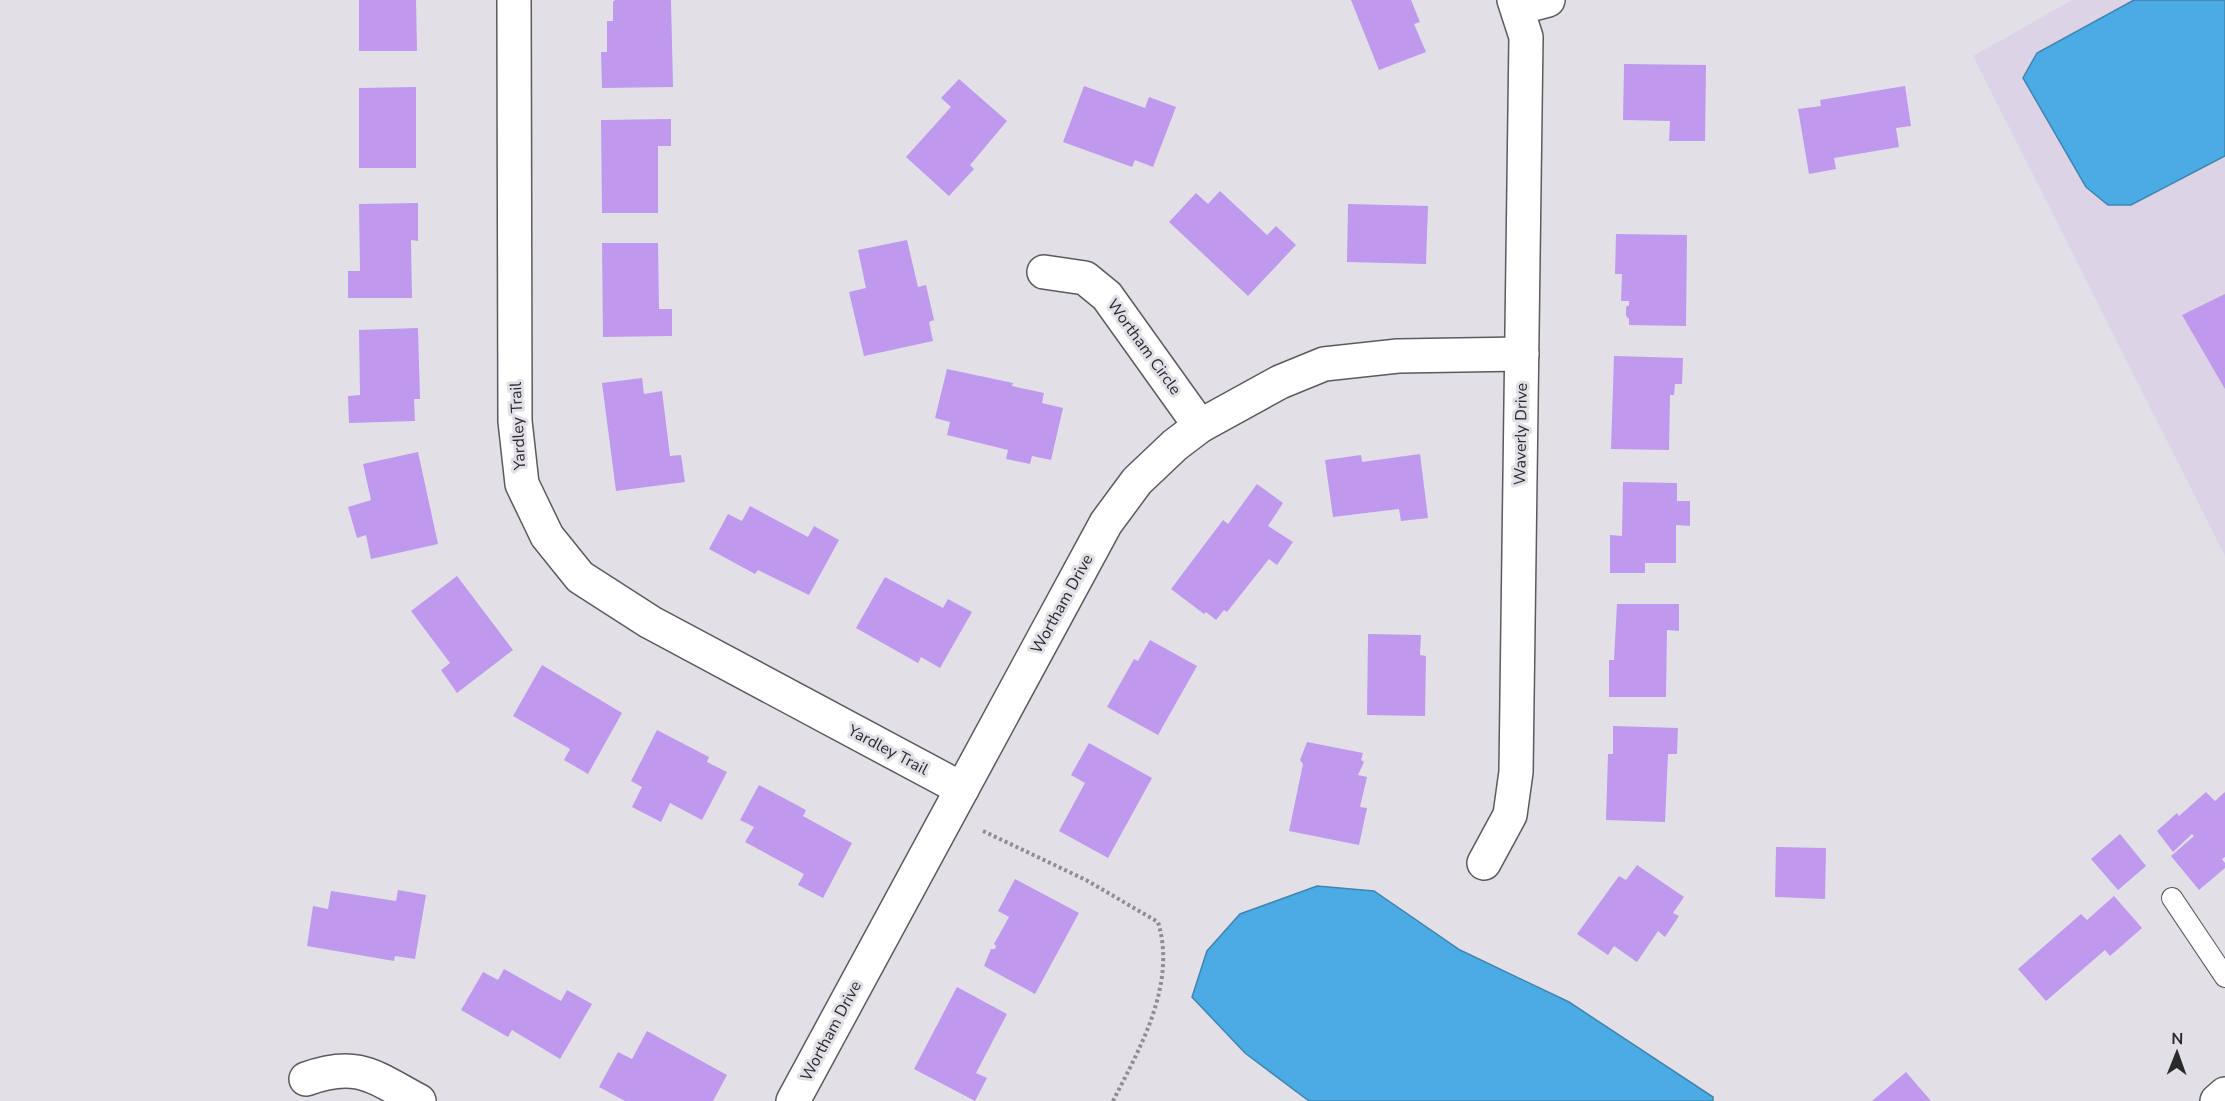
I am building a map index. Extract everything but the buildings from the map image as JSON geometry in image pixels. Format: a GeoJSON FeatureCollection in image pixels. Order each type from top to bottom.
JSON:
{"type":"FeatureCollection","features":[{"type":"Feature","properties":{"kind":"street","name":"Yardley Trail"},"geometry":{"type":"LineString","coordinates":[[514,0],[515,421],[522,484],[547,536],[580,577],[650,622],[962,789]]}},
{"type":"Feature","properties":{"kind":"street","name":"Waverly Drive"},"geometry":{"type":"LineString","coordinates":[[1484,862],[1510,815],[1516,772],[1527,3]]}},
{"type":"Feature","properties":{"kind":"street","name":"Wortham Circle"},"geometry":{"type":"LineString","coordinates":[[1044,272],[1085,278],[1107,296],[1200,426]]}},
{"type":"Feature","properties":{"kind":"street","name":"Wortham Drive"},"geometry":{"type":"LineString","coordinates":[[793,1101],[1106,523],[1137,481],[1174,445],[1200,426],[1280,382],[1324,364],[1398,356],[1522,354]]}},
{"type":"Feature","properties":{"kind":"street"},"geometry":{"type":"LineString","coordinates":[[306,1079],[328,1071],[350,1070],[368,1074],[419,1101]]}},
{"type":"Feature","properties":{"kind":"street"},"geometry":{"type":"LineString","coordinates":[[2217,1101],[2225,1094]]}},
{"type":"Feature","properties":{"kind":"lane"},"geometry":{"type":"LineString","coordinates":[[2172,898],[2225,977]]}},
{"type":"Feature","properties":{"kind":"path"},"geometry":{"type":"LineString","coordinates":[[983,831],[1086,880],[1158,922],[1164,940],[1154,1016],[1113,1101]]}},
{"type":"Feature","properties":{"kind":"shaded area"},"geometry":{"type":"Polygon","coordinates":[[[2072,0],[2225,0],[2225,556],[1973,56],[2072,0]]]}},
{"type":"Feature","properties":{"kind":"water"},"geometry":{"type":"Polygon","coordinates":[[[2134,0],[2225,0],[2225,156],[2131,205],[2108,205],[2086,187],[2023,78],[2037,53],[2134,0]]]}},
{"type":"Feature","properties":{"kind":"water"},"geometry":{"type":"Polygon","coordinates":[[[1317,886],[1374,891],[1460,950],[1569,1002],[1713,1097],[1713,1101],[1309,1101],[1245,1053],[1192,997],[1207,951],[1240,914],[1317,886]]]}}]}
